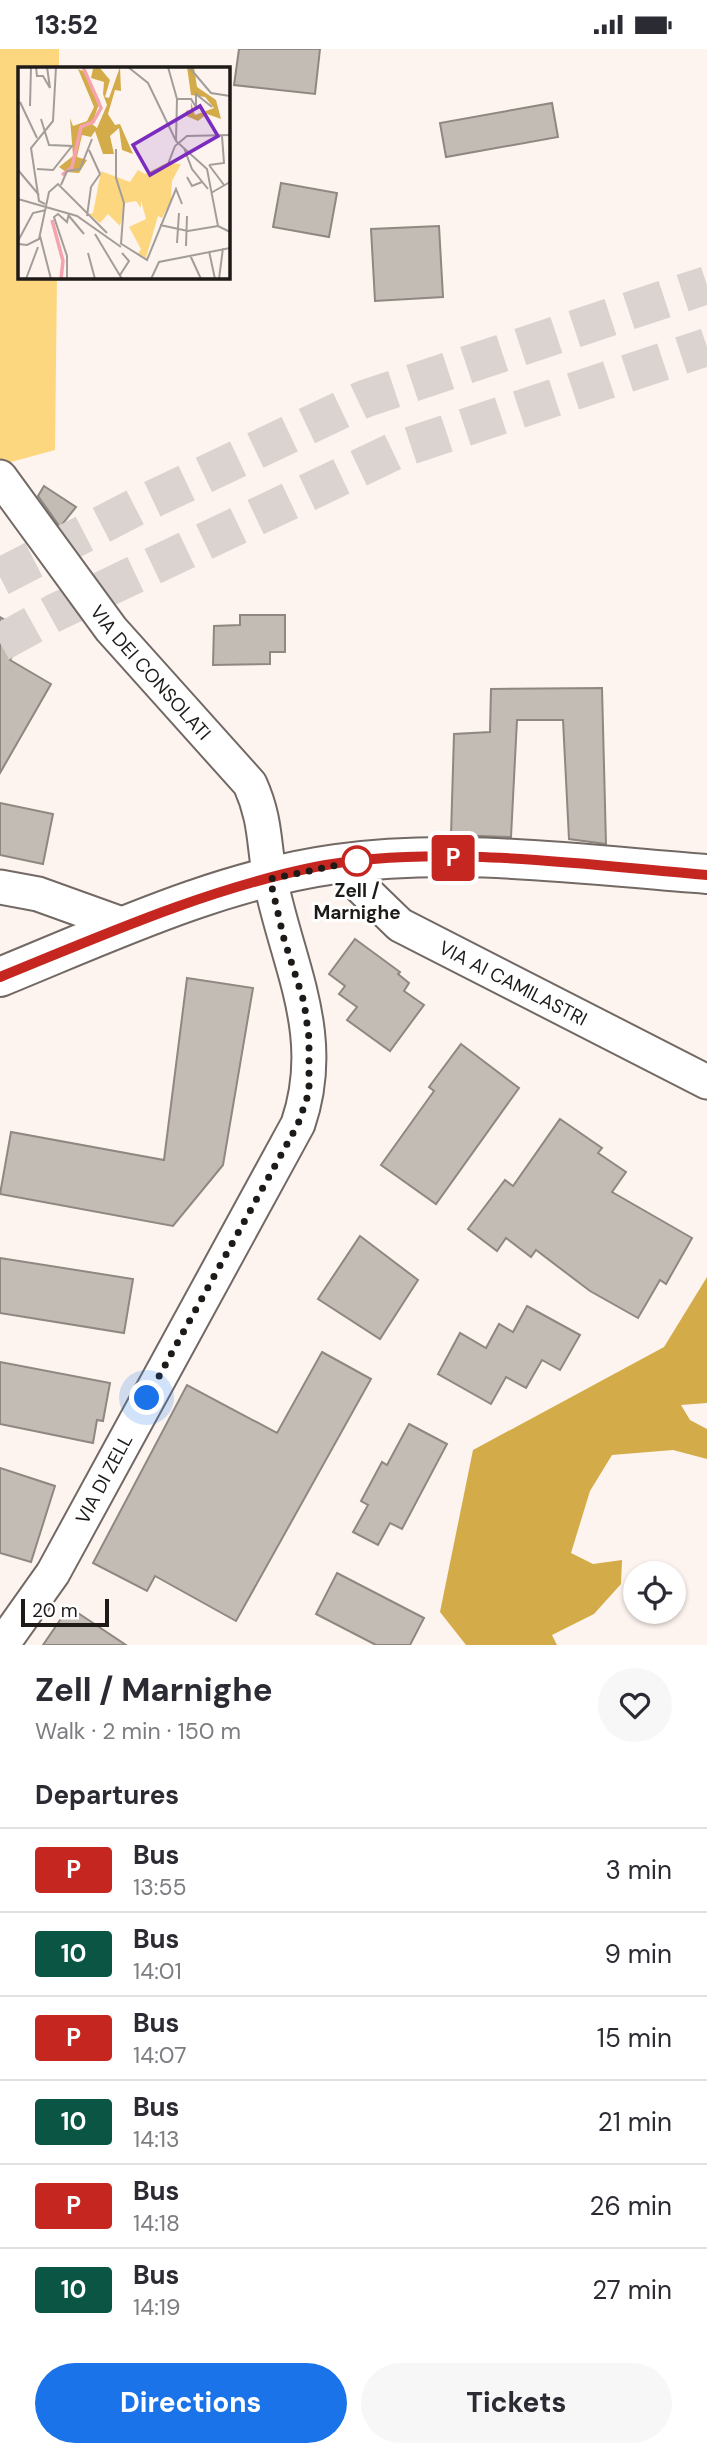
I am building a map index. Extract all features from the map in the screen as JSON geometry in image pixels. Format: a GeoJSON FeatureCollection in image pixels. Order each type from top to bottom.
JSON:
{"type":"FeatureCollection","features":[{"type":"Feature","properties":{"kind":"street","name":"VIA DEI CONSOLATI"},"geometry":{"type":"LineString","coordinates":[[0,477],[111,629],[250,784],[261,808],[266,829],[270,879]]}},
{"type":"Feature","properties":{"kind":"street"},"geometry":{"type":"LineString","coordinates":[[0,977],[127,926],[270,879],[337,864],[441,857],[707,874]]}},
{"type":"Feature","properties":{"kind":"street","name":"VIA AI CAMILASTRI"},"geometry":{"type":"LineString","coordinates":[[337,864],[400,925],[707,1082]]}},
{"type":"Feature","properties":{"kind":"street","name":"VIA DI ZELL"},"geometry":{"type":"LineString","coordinates":[[2,1645],[53,1573],[298,1124],[309,1092],[309,1038],[304,1002],[284,939],[270,879]]}},
{"type":"Feature","properties":{"kind":"street"},"geometry":{"type":"LineString","coordinates":[[0,887],[38,894],[127,926]]}},
{"type":"Feature","properties":{"kind":"shaded area"},"geometry":{"type":"Polygon","coordinates":[[[0,49],[59,49],[59,67],[18,67],[18,278],[57,278],[55,450],[0,465],[0,49]]]}},
{"type":"Feature","properties":{"kind":"shaded area"},"geometry":{"type":"Polygon","coordinates":[[[707,1277],[707,1403],[681,1405],[690,1420],[707,1429],[707,1459],[673,1450],[612,1455],[590,1491],[571,1553],[593,1564],[622,1560],[621,1584],[594,1614],[552,1635],[557,1645],[466,1645],[440,1612],[473,1450],[664,1347],[707,1277]]]}},
{"type":"Feature","properties":{"kind":"building"},"geometry":{"type":"Polygon","coordinates":[[[239,49],[320,49],[315,94],[234,85],[239,49]]]}},
{"type":"Feature","properties":{"kind":"building"},"geometry":{"type":"Polygon","coordinates":[[[552,103],[558,137],[446,157],[440,123],[552,103]]]}},
{"type":"Feature","properties":{"kind":"building"},"geometry":{"type":"Polygon","coordinates":[[[281,183],[337,193],[329,237],[273,227],[281,183]]]}},
{"type":"Feature","properties":{"kind":"building"},"geometry":{"type":"Polygon","coordinates":[[[439,226],[443,297],[375,301],[371,229],[439,226]]]}},
{"type":"Feature","properties":{"kind":"building"},"geometry":{"type":"Polygon","coordinates":[[[44,486],[76,507],[60,527],[38,496],[44,486]]]}},
{"type":"Feature","properties":{"kind":"building"},"geometry":{"type":"Polygon","coordinates":[[[240,615],[285,615],[285,652],[270,652],[270,664],[213,665],[214,626],[240,625],[240,615]]]}},
{"type":"Feature","properties":{"kind":"building"},"geometry":{"type":"Polygon","coordinates":[[[0,617],[26,632],[10,660],[51,684],[0,773],[0,617]]]}},
{"type":"Feature","properties":{"kind":"building"},"geometry":{"type":"Polygon","coordinates":[[[602,688],[606,844],[569,839],[563,720],[517,720],[511,837],[451,835],[454,734],[490,732],[491,689],[602,688]]]}},
{"type":"Feature","properties":{"kind":"building"},"geometry":{"type":"Polygon","coordinates":[[[0,803],[53,814],[43,864],[0,855],[0,803]]]}},
{"type":"Feature","properties":{"kind":"building"},"geometry":{"type":"Polygon","coordinates":[[[355,939],[400,972],[398,974],[409,983],[404,991],[424,1005],[390,1051],[347,1020],[357,1007],[339,994],[345,986],[329,974],[355,939]]]}},
{"type":"Feature","properties":{"kind":"building"},"geometry":{"type":"Polygon","coordinates":[[[187,978],[253,988],[223,1165],[173,1226],[0,1194],[11,1132],[164,1160],[187,978]]]}},
{"type":"Feature","properties":{"kind":"building"},"geometry":{"type":"Polygon","coordinates":[[[461,1044],[519,1088],[436,1204],[381,1165],[434,1091],[429,1087],[461,1044]]]}},
{"type":"Feature","properties":{"kind":"building"},"geometry":{"type":"Polygon","coordinates":[[[560,1119],[602,1148],[598,1153],[626,1172],[612,1192],[692,1238],[666,1284],[660,1280],[638,1318],[590,1291],[536,1250],[531,1257],[506,1238],[497,1251],[468,1229],[505,1180],[513,1186],[560,1119]]]}},
{"type":"Feature","properties":{"kind":"building"},"geometry":{"type":"Polygon","coordinates":[[[360,1236],[418,1280],[380,1339],[318,1299],[360,1236]]]}},
{"type":"Feature","properties":{"kind":"building"},"geometry":{"type":"Polygon","coordinates":[[[0,1258],[133,1279],[124,1333],[0,1313],[0,1258]]]}},
{"type":"Feature","properties":{"kind":"building"},"geometry":{"type":"Polygon","coordinates":[[[527,1306],[580,1335],[560,1370],[542,1360],[526,1388],[506,1377],[491,1404],[438,1374],[460,1333],[486,1348],[499,1324],[513,1332],[527,1306]]]}},
{"type":"Feature","properties":{"kind":"building"},"geometry":{"type":"Polygon","coordinates":[[[322,1352],[371,1379],[236,1621],[155,1576],[147,1591],[93,1563],[187,1385],[277,1433],[322,1352]]]}},
{"type":"Feature","properties":{"kind":"building"},"geometry":{"type":"Polygon","coordinates":[[[0,1362],[110,1383],[103,1421],[97,1420],[93,1443],[0,1424],[0,1362]]]}},
{"type":"Feature","properties":{"kind":"building"},"geometry":{"type":"Polygon","coordinates":[[[409,1424],[447,1444],[402,1529],[390,1523],[378,1545],[353,1532],[368,1505],[361,1501],[382,1462],[387,1465],[409,1424]]]}},
{"type":"Feature","properties":{"kind":"building"},"geometry":{"type":"Polygon","coordinates":[[[0,1468],[55,1486],[31,1562],[0,1553],[0,1468]]]}},
{"type":"Feature","properties":{"kind":"building"},"geometry":{"type":"Polygon","coordinates":[[[337,1573],[424,1618],[410,1645],[376,1645],[316,1614],[337,1573]]]}},
{"type":"Feature","properties":{"kind":"building"},"geometry":{"type":"Polygon","coordinates":[[[69,1607],[126,1645],[43,1645],[69,1607]]]}},
{"type":"Feature","properties":{"kind":"tunnel"},"geometry":{"type":"LineString","coordinates":[[0,577],[136,507],[364,399],[707,285]]}},
{"type":"Feature","properties":{"kind":"tunnel"},"geometry":{"type":"LineString","coordinates":[[0,643],[54,613],[397,450],[707,347]]}},
{"type":"Feature","properties":{"kind":"bus line","name":"P"},"geometry":{"type":"LineString","coordinates":[[0,977],[213,895],[315,867],[370,860],[441,857],[707,875]]}},
{"type":"Feature","properties":{"kind":"place","name":"Zell / Marnighe"},"geometry":{"type":"Point","coordinates":[357,861]}},
{"type":"Feature","properties":{"kind":"route"},"geometry":{"type":"LineString","coordinates":[[147,1398],[298,1124],[309,1092],[309,1038],[304,1002],[284,939],[270,879],[315,867],[357,861]]}}]}
